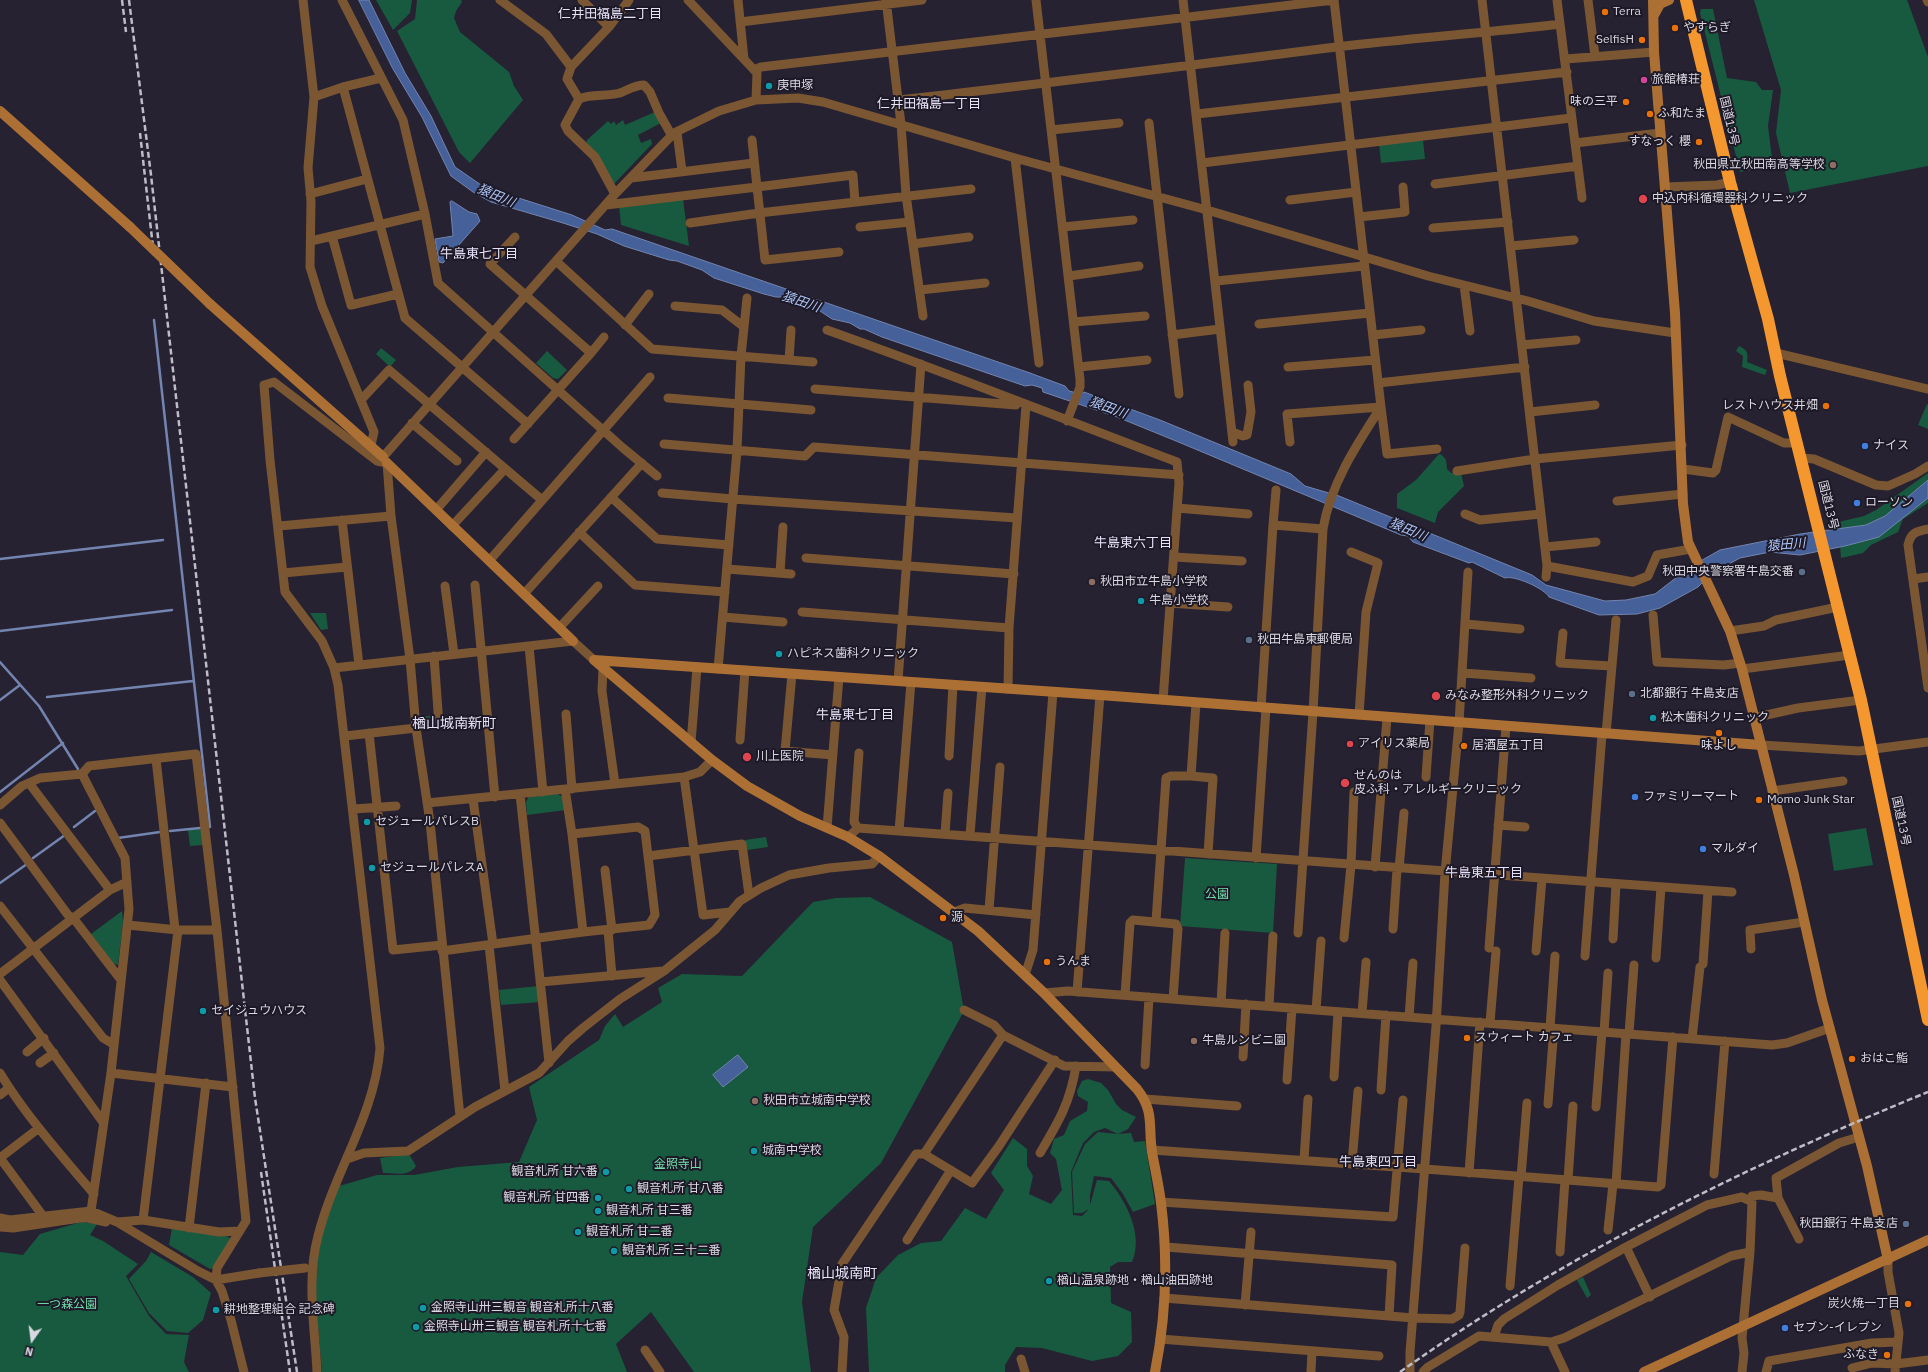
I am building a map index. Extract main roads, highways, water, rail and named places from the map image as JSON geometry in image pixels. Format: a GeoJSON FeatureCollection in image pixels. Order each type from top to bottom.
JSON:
{"type":"FeatureCollection","features":[{"type":"Feature","properties":{"kind":"highway","name":"国道13号"},"geometry":{"type":"LineString","coordinates":[[1686,0],[1730,182],[1768,319],[1797,443],[1819,526],[1861,700],[1928,1020]]}},
{"type":"Feature","properties":{"kind":"water","name":"猿田川"},"geometry":{"type":"Polygon","coordinates":[[[359,0],[369,0],[405,73],[431,116],[455,167],[484,187],[572,215],[605,230],[612,229],[1030,373],[1065,386],[1069,391],[1081,394],[1084,392],[1160,420],[1291,474],[1305,486],[1339,496],[1532,575],[1546,585],[1605,601],[1626,600],[1655,594],[1690,567],[1720,550],[1800,534],[1866,525],[1885,516],[1928,480],[1928,498],[1879,537],[1845,546],[1800,555],[1770,552],[1740,558],[1712,573],[1698,587],[1660,608],[1637,614],[1599,615],[1549,597],[1542,590],[1529,583],[1516,579],[1505,578],[1472,562],[1469,563],[1413,542],[1408,536],[1401,535],[1117,417],[1043,392],[1042,388],[1032,385],[1025,386],[882,337],[864,329],[860,329],[850,323],[832,319],[817,309],[783,297],[764,294],[714,278],[702,270],[677,261],[669,260],[624,246],[597,234],[563,223],[491,202],[473,192],[451,176],[422,117],[393,69],[359,0]]]}},
{"type":"Feature","properties":{"kind":"water"},"geometry":{"type":"Polygon","coordinates":[[[452,201],[469,212],[477,214],[480,221],[443,263],[439,262],[435,239],[453,236],[450,202],[452,201]]]}},
{"type":"Feature","properties":{"kind":"water"},"geometry":{"type":"Polygon","coordinates":[[[738,1055],[748,1067],[723,1087],[713,1075],[738,1055]]]}},
{"type":"Feature","properties":{"kind":"waterway"},"geometry":{"type":"LineString","coordinates":[[154,320],[210,827]]}},
{"type":"Feature","properties":{"kind":"waterway"},"geometry":{"type":"LineString","coordinates":[[0,559],[163,540]]}},
{"type":"Feature","properties":{"kind":"waterway"},"geometry":{"type":"LineString","coordinates":[[0,631],[172,610]]}},
{"type":"Feature","properties":{"kind":"waterway"},"geometry":{"type":"LineString","coordinates":[[0,662],[39,706],[78,769]]}},
{"type":"Feature","properties":{"kind":"waterway"},"geometry":{"type":"LineString","coordinates":[[47,697],[193,681]]}},
{"type":"Feature","properties":{"kind":"waterway"},"geometry":{"type":"LineString","coordinates":[[0,700],[20,685]]}},
{"type":"Feature","properties":{"kind":"waterway"},"geometry":{"type":"LineString","coordinates":[[0,792],[63,743]]}},
{"type":"Feature","properties":{"kind":"waterway"},"geometry":{"type":"LineString","coordinates":[[74,827],[95,811]]}},
{"type":"Feature","properties":{"kind":"waterway"},"geometry":{"type":"LineString","coordinates":[[170,831],[200,828]]}},
{"type":"Feature","properties":{"kind":"waterway"},"geometry":{"type":"LineString","coordinates":[[118,838],[160,832]]}},
{"type":"Feature","properties":{"kind":"waterway"},"geometry":{"type":"LineString","coordinates":[[33,858],[65,835]]}},
{"type":"Feature","properties":{"kind":"waterway"},"geometry":{"type":"LineString","coordinates":[[0,883],[27,864]]}},
{"type":"Feature","properties":{"kind":"railway"},"geometry":{"type":"LineString","coordinates":[[122,0],[126,32]]}},
{"type":"Feature","properties":{"kind":"railway"},"geometry":{"type":"LineString","coordinates":[[129,0],[151,175],[255,1098],[297,1372]]}},
{"type":"Feature","properties":{"kind":"railway"},"geometry":{"type":"LineString","coordinates":[[140,133],[154,256]]}},
{"type":"Feature","properties":{"kind":"railway"},"geometry":{"type":"LineString","coordinates":[[1400,1372],[1525,1290],[1656,1217],[1791,1151],[1928,1092]]}},
{"type":"Feature","properties":{"kind":"railway"},"geometry":{"type":"LineString","coordinates":[[261,1172],[290,1372]]}},
{"type":"Feature","properties":{"kind":"place","name":"Terra"},"geometry":{"type":"Point","coordinates":[1605,12]}},
{"type":"Feature","properties":{"kind":"place","name":"やすらぎ"},"geometry":{"type":"Point","coordinates":[1675,28]}},
{"type":"Feature","properties":{"kind":"place","name":"SelfisH"},"geometry":{"type":"Point","coordinates":[1642,40]}},
{"type":"Feature","properties":{"kind":"place","name":"旅館椿荘"},"geometry":{"type":"Point","coordinates":[1644,80]}},
{"type":"Feature","properties":{"kind":"place","name":"庚申塚"},"geometry":{"type":"Point","coordinates":[769,86]}},
{"type":"Feature","properties":{"kind":"place","name":"味の三平"},"geometry":{"type":"Point","coordinates":[1626,102]}},
{"type":"Feature","properties":{"kind":"place","name":"ふ和たま"},"geometry":{"type":"Point","coordinates":[1650,114]}},
{"type":"Feature","properties":{"kind":"place","name":"すなっく 櫻"},"geometry":{"type":"Point","coordinates":[1699,142]}},
{"type":"Feature","properties":{"kind":"place","name":"秋田県立秋田南高等学校"},"geometry":{"type":"Point","coordinates":[1833,165]}},
{"type":"Feature","properties":{"kind":"place","name":"中込内科循環器科クリニック"},"geometry":{"type":"Point","coordinates":[1643,199]}},
{"type":"Feature","properties":{"kind":"place","name":"レストハウス井畑"},"geometry":{"type":"Point","coordinates":[1826,406]}},
{"type":"Feature","properties":{"kind":"place","name":"ナイス"},"geometry":{"type":"Point","coordinates":[1865,446]}},
{"type":"Feature","properties":{"kind":"place","name":"ローソン"},"geometry":{"type":"Point","coordinates":[1857,503]}},
{"type":"Feature","properties":{"kind":"place","name":"秋田中央警察署牛島交番"},"geometry":{"type":"Point","coordinates":[1802,572]}},
{"type":"Feature","properties":{"kind":"place","name":"秋田市立牛島小学校"},"geometry":{"type":"Point","coordinates":[1092,582]}},
{"type":"Feature","properties":{"kind":"place","name":"牛島小学校"},"geometry":{"type":"Point","coordinates":[1141,601]}},
{"type":"Feature","properties":{"kind":"place","name":"秋田牛島東郵便局"},"geometry":{"type":"Point","coordinates":[1249,640]}},
{"type":"Feature","properties":{"kind":"place","name":"ハピネス歯科クリニック"},"geometry":{"type":"Point","coordinates":[779,654]}},
{"type":"Feature","properties":{"kind":"place","name":"北都銀行 牛島支店"},"geometry":{"type":"Point","coordinates":[1632,694]}},
{"type":"Feature","properties":{"kind":"place","name":"みなみ整形外科クリニック"},"geometry":{"type":"Point","coordinates":[1436,696]}},
{"type":"Feature","properties":{"kind":"place","name":"松木歯科クリニック"},"geometry":{"type":"Point","coordinates":[1653,718]}},
{"type":"Feature","properties":{"kind":"place","name":"味よし"},"geometry":{"type":"Point","coordinates":[1719,733]}},
{"type":"Feature","properties":{"kind":"place","name":"アイリス薬局"},"geometry":{"type":"Point","coordinates":[1350,744]}},
{"type":"Feature","properties":{"kind":"place","name":"居酒屋五丁目"},"geometry":{"type":"Point","coordinates":[1464,746]}},
{"type":"Feature","properties":{"kind":"place","name":"川上医院"},"geometry":{"type":"Point","coordinates":[747,757]}},
{"type":"Feature","properties":{"kind":"place","name":"せんのは 皮ふ科・アレルギークリニック"},"geometry":{"type":"Point","coordinates":[1345,783]}},
{"type":"Feature","properties":{"kind":"place","name":"ファミリーマート"},"geometry":{"type":"Point","coordinates":[1635,797]}},
{"type":"Feature","properties":{"kind":"place","name":"Momo Junk Star"},"geometry":{"type":"Point","coordinates":[1759,800]}},
{"type":"Feature","properties":{"kind":"place","name":"セジュールパレスB"},"geometry":{"type":"Point","coordinates":[367,822]}},
{"type":"Feature","properties":{"kind":"place","name":"マルダイ"},"geometry":{"type":"Point","coordinates":[1703,849]}},
{"type":"Feature","properties":{"kind":"place","name":"セジュールパレスA"},"geometry":{"type":"Point","coordinates":[372,868]}},
{"type":"Feature","properties":{"kind":"place","name":"源"},"geometry":{"type":"Point","coordinates":[943,918]}},
{"type":"Feature","properties":{"kind":"place","name":"うんま"},"geometry":{"type":"Point","coordinates":[1047,962]}},
{"type":"Feature","properties":{"kind":"place","name":"セイジュウハウス"},"geometry":{"type":"Point","coordinates":[203,1011]}},
{"type":"Feature","properties":{"kind":"place","name":"スウィート カフェ"},"geometry":{"type":"Point","coordinates":[1467,1038]}},
{"type":"Feature","properties":{"kind":"place","name":"牛島ルンビニ園"},"geometry":{"type":"Point","coordinates":[1194,1041]}},
{"type":"Feature","properties":{"kind":"place","name":"おはこ鮨"},"geometry":{"type":"Point","coordinates":[1852,1059]}},
{"type":"Feature","properties":{"kind":"place","name":"秋田市立城南中学校"},"geometry":{"type":"Point","coordinates":[755,1101]}},
{"type":"Feature","properties":{"kind":"place","name":"城南中学校"},"geometry":{"type":"Point","coordinates":[754,1151]}},
{"type":"Feature","properties":{"kind":"place","name":"観音札所 甘六番"},"geometry":{"type":"Point","coordinates":[606,1172]}},
{"type":"Feature","properties":{"kind":"place","name":"観音札所 甘八番"},"geometry":{"type":"Point","coordinates":[629,1189]}},
{"type":"Feature","properties":{"kind":"place","name":"観音札所 甘四番"},"geometry":{"type":"Point","coordinates":[598,1198]}},
{"type":"Feature","properties":{"kind":"place","name":"観音札所 甘三番"},"geometry":{"type":"Point","coordinates":[598,1211]}},
{"type":"Feature","properties":{"kind":"place","name":"秋田銀行 牛島支店"},"geometry":{"type":"Point","coordinates":[1906,1224]}},
{"type":"Feature","properties":{"kind":"place","name":"観音札所 甘二番"},"geometry":{"type":"Point","coordinates":[578,1232]}},
{"type":"Feature","properties":{"kind":"place","name":"観音札所 三十二番"},"geometry":{"type":"Point","coordinates":[614,1251]}},
{"type":"Feature","properties":{"kind":"place","name":"楢山温泉跡地・楢山油田跡地"},"geometry":{"type":"Point","coordinates":[1049,1281]}},
{"type":"Feature","properties":{"kind":"place","name":"炭火焼一丁目"},"geometry":{"type":"Point","coordinates":[1908,1304]}},
{"type":"Feature","properties":{"kind":"place","name":"金照寺山卅三観音 観音札所十八番"},"geometry":{"type":"Point","coordinates":[423,1308]}},
{"type":"Feature","properties":{"kind":"place","name":"耕地整理組合 記念碑"},"geometry":{"type":"Point","coordinates":[216,1310]}},
{"type":"Feature","properties":{"kind":"place","name":"金照寺山卅三観音 観音札所十七番"},"geometry":{"type":"Point","coordinates":[416,1327]}},
{"type":"Feature","properties":{"kind":"place","name":"セブン-イレブン"},"geometry":{"type":"Point","coordinates":[1785,1328]}},
{"type":"Feature","properties":{"kind":"place","name":"ふなき"},"geometry":{"type":"Point","coordinates":[1887,1355]}},
{"type":"Feature","properties":{"kind":"district","name":"仁井田福島二丁目"},"geometry":{"type":"Point","coordinates":[610,14]}},
{"type":"Feature","properties":{"kind":"district","name":"仁井田福島一丁目"},"geometry":{"type":"Point","coordinates":[929,104]}},
{"type":"Feature","properties":{"kind":"district","name":"牛島東七丁目"},"geometry":{"type":"Point","coordinates":[479,254]}},
{"type":"Feature","properties":{"kind":"district","name":"牛島東六丁目"},"geometry":{"type":"Point","coordinates":[1133,543]}},
{"type":"Feature","properties":{"kind":"district","name":"牛島東七丁目"},"geometry":{"type":"Point","coordinates":[855,715]}},
{"type":"Feature","properties":{"kind":"district","name":"楢山城南新町"},"geometry":{"type":"Point","coordinates":[454,724]}},
{"type":"Feature","properties":{"kind":"district","name":"牛島東五丁目"},"geometry":{"type":"Point","coordinates":[1484,873]}},
{"type":"Feature","properties":{"kind":"district","name":"牛島東四丁目"},"geometry":{"type":"Point","coordinates":[1378,1162]}},
{"type":"Feature","properties":{"kind":"district","name":"楢山城南町"},"geometry":{"type":"Point","coordinates":[842,1274]}},
{"type":"Feature","properties":{"kind":"park label","name":"公園"},"geometry":{"type":"Point","coordinates":[1217,895]}},
{"type":"Feature","properties":{"kind":"park label","name":"金照寺山"},"geometry":{"type":"Point","coordinates":[678,1165]}},
{"type":"Feature","properties":{"kind":"park label","name":"一つ森公園"},"geometry":{"type":"Point","coordinates":[67,1305]}}]}
